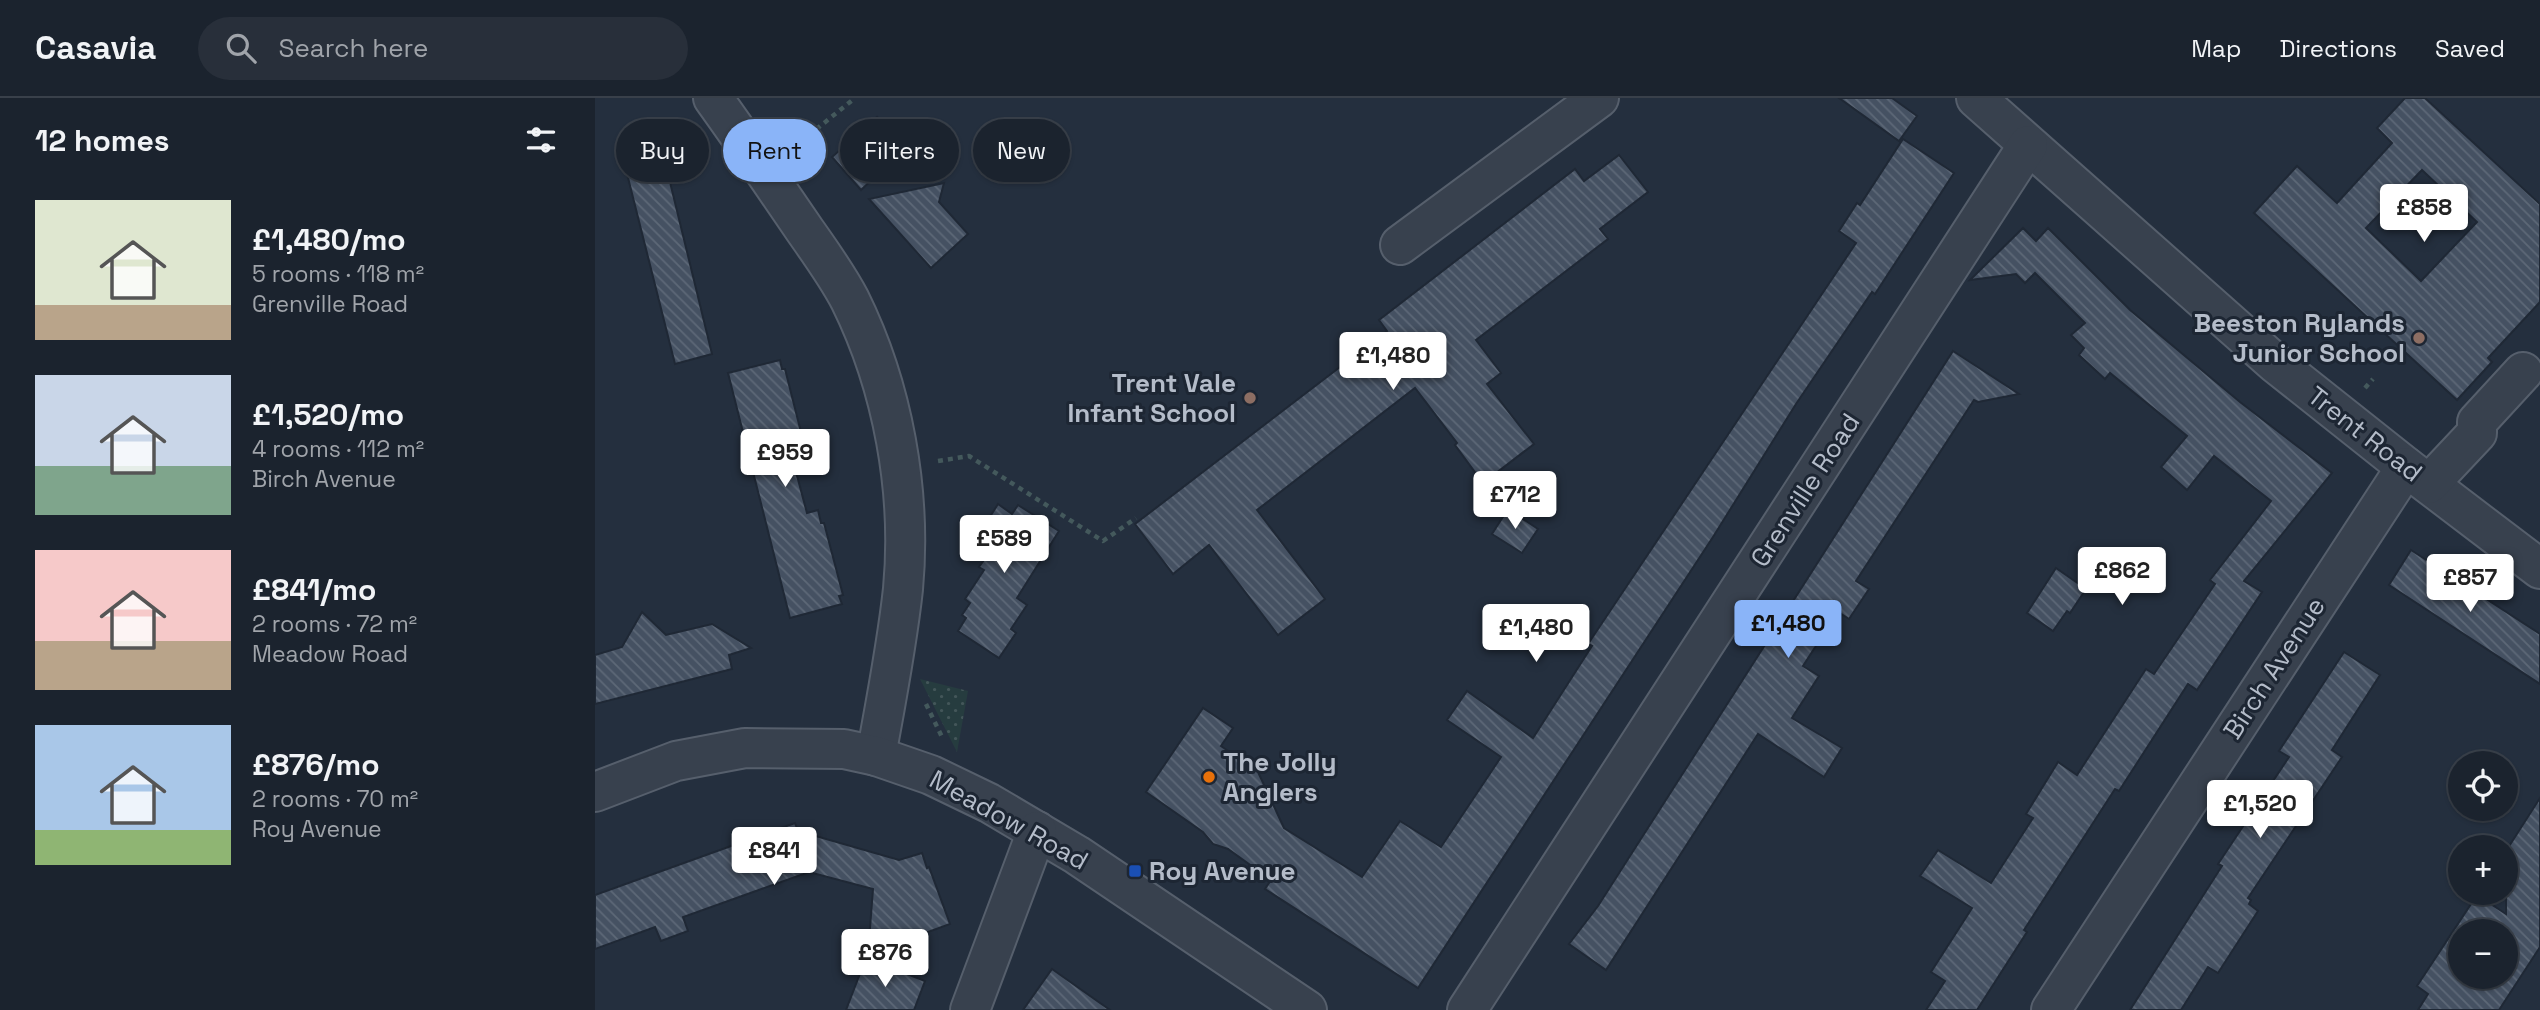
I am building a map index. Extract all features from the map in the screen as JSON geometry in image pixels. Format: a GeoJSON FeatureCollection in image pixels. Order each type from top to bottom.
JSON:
{"type":"FeatureCollection","features":[{"type":"Feature","properties":{"kind":"street"},"geometry":{"type":"LineString","coordinates":[[713,98],[728,119]]}},
{"type":"Feature","properties":{"kind":"street"},"geometry":{"type":"LineString","coordinates":[[1400,245],[1599,98]]}},
{"type":"Feature","properties":{"kind":"street","name":"Trent Road"},"geometry":{"type":"LineString","coordinates":[[1976,98],[2225,321],[2417,476],[2540,569]]}},
{"type":"Feature","properties":{"kind":"street","name":"Grenville Road"},"geometry":{"type":"LineString","coordinates":[[1467,1010],[2028,145]]}},
{"type":"Feature","properties":{"kind":"street"},"geometry":{"type":"LineString","coordinates":[[772,182],[849,299],[880,377],[891,418],[904,512],[903,587],[876,756]]}},
{"type":"Feature","properties":{"kind":"street","name":"Birch Avenue"},"geometry":{"type":"LineString","coordinates":[[2051,1010],[2417,476],[2477,433],[2477,422],[2523,372]]}},
{"type":"Feature","properties":{"kind":"street","name":"Meadow Road"},"geometry":{"type":"LineString","coordinates":[[595,792],[676,761],[745,748],[844,750],[876,756],[931,775],[1037,831],[1307,1010]]}},
{"type":"Feature","properties":{"kind":"street"},"geometry":{"type":"LineString","coordinates":[[970,1010],[1037,831]]}},
{"type":"Feature","properties":{"kind":"path"},"geometry":{"type":"LineString","coordinates":[[826,122],[855,98]]}},
{"type":"Feature","properties":{"kind":"path"},"geometry":{"type":"LineString","coordinates":[[900,469],[969,456],[1103,541],[1136,518]]}},
{"type":"Feature","properties":{"kind":"path"},"geometry":{"type":"LineString","coordinates":[[926,703],[967,792]]}},
{"type":"Feature","properties":{"kind":"green space"},"geometry":{"type":"Polygon","coordinates":[[[920,679],[968,691],[957,752],[920,679]]]}},
{"type":"Feature","properties":{"kind":"building"},"geometry":{"type":"Polygon","coordinates":[[[1839,98],[1892,98],[1917,116],[1899,141],[1839,98]]]}},
{"type":"Feature","properties":{"kind":"building"},"geometry":{"type":"Polygon","coordinates":[[[2405,98],[2425,98],[2540,204],[2540,302],[2488,358],[2492,362],[2457,400],[2254,213],[2297,166],[2337,203],[2392,143],[2377,128],[2405,98]],[[2422,170],[2366,228],[2421,281],[2477,222],[2422,170]]]}},
{"type":"Feature","properties":{"kind":"building"},"geometry":{"type":"Polygon","coordinates":[[[1903,139],[1954,173],[1875,294],[1872,292],[1796,404],[1713,537],[1418,988],[1265,889],[1271,880],[1228,849],[1213,844],[1203,832],[1146,792],[1203,708],[1233,728],[1221,746],[1258,772],[1284,828],[1362,877],[1400,821],[1441,847],[1501,757],[1447,720],[1467,691],[1533,738],[1592,646],[1588,644],[1856,243],[1839,231],[1857,203],[1860,205],[1903,139]]]}},
{"type":"Feature","properties":{"kind":"building"},"geometry":{"type":"Polygon","coordinates":[[[840,150],[840,166],[832,157],[840,150]]]}},
{"type":"Feature","properties":{"kind":"building"},"geometry":{"type":"Polygon","coordinates":[[[1619,155],[1648,192],[1600,229],[1608,239],[1476,340],[1501,373],[1487,384],[1534,444],[1483,483],[1455,445],[1457,443],[1415,388],[1257,510],[1325,599],[1278,635],[1209,545],[1173,574],[1135,524],[1387,331],[1379,320],[1575,169],[1584,181],[1619,155]]]}},
{"type":"Feature","properties":{"kind":"building"},"geometry":{"type":"Polygon","coordinates":[[[629,182],[670,182],[712,354],[675,364],[629,182]]]}},
{"type":"Feature","properties":{"kind":"building"},"geometry":{"type":"Polygon","coordinates":[[[854,182],[870,182],[861,190],[854,182]]]}},
{"type":"Feature","properties":{"kind":"building"},"geometry":{"type":"Polygon","coordinates":[[[944,183],[939,202],[968,234],[931,268],[869,199],[944,183]]]}},
{"type":"Feature","properties":{"kind":"building"},"geometry":{"type":"Polygon","coordinates":[[[2023,228],[2036,241],[2048,228],[2130,310],[2240,402],[2332,473],[2244,581],[2262,592],[2197,690],[2188,684],[2119,791],[2115,789],[2024,930],[2027,932],[1977,1010],[1926,1010],[1945,981],[1931,972],[1972,908],[1920,876],[1938,850],[1991,883],[2033,818],[2026,814],[2058,762],[2077,775],[2146,669],[2154,674],[2215,584],[2210,580],[2271,501],[2214,456],[2187,490],[2161,467],[2187,436],[2110,373],[2105,379],[2079,355],[2084,348],[2071,335],[2085,323],[2035,273],[2025,283],[2016,274],[1970,280],[2023,228]]]}},
{"type":"Feature","properties":{"kind":"building"},"geometry":{"type":"Polygon","coordinates":[[[1953,351],[2019,394],[1978,402],[1974,400],[1856,581],[1869,589],[1849,619],[1838,612],[1803,666],[1819,676],[1792,718],[1842,748],[1824,777],[1758,734],[1606,970],[1569,944],[1598,906],[1953,351]]]}},
{"type":"Feature","properties":{"kind":"building"},"geometry":{"type":"Polygon","coordinates":[[[780,360],[782,369],[785,369],[804,444],[801,445],[803,454],[792,457],[807,513],[818,510],[821,523],[824,523],[843,595],[839,596],[842,604],[790,618],[728,373],[780,360]]]}},
{"type":"Feature","properties":{"kind":"building"},"geometry":{"type":"Polygon","coordinates":[[[998,504],[1012,514],[1018,505],[1059,531],[1017,598],[1027,605],[1011,629],[1016,633],[999,658],[958,631],[966,618],[962,615],[970,603],[965,599],[984,570],[979,567],[986,557],[971,547],[998,504]]]}},
{"type":"Feature","properties":{"kind":"building"},"geometry":{"type":"Polygon","coordinates":[[[1508,509],[1538,529],[1522,553],[1492,534],[1508,509]]]}},
{"type":"Feature","properties":{"kind":"building"},"geometry":{"type":"Polygon","coordinates":[[[2411,550],[2540,634],[2540,684],[2389,585],[2411,550]]]}},
{"type":"Feature","properties":{"kind":"building"},"geometry":{"type":"Polygon","coordinates":[[[2056,568],[2086,589],[2070,613],[2067,611],[2053,631],[2027,613],[2056,568]]]}},
{"type":"Feature","properties":{"kind":"building"},"geometry":{"type":"Polygon","coordinates":[[[642,612],[666,635],[712,624],[751,648],[729,655],[732,669],[595,704],[595,655],[622,647],[642,612]]]}},
{"type":"Feature","properties":{"kind":"building"},"geometry":{"type":"Polygon","coordinates":[[[2344,652],[2380,675],[2332,750],[2342,757],[2248,898],[2251,900],[2249,904],[2258,911],[2218,973],[2208,967],[2181,1010],[2130,1010],[2222,866],[2218,864],[2289,757],[2279,751],[2344,652]]]}},
{"type":"Feature","properties":{"kind":"building"},"geometry":{"type":"Polygon","coordinates":[[[2540,798],[2540,947],[2518,981],[2518,919],[2461,919],[2470,905],[2492,905],[2506,914],[2506,905],[2518,905],[2516,835],[2540,798]]]}},
{"type":"Feature","properties":{"kind":"building"},"geometry":{"type":"Polygon","coordinates":[[[795,823],[798,831],[899,860],[922,853],[950,924],[868,954],[873,889],[809,872],[683,917],[688,931],[661,941],[655,927],[595,949],[595,895],[795,823]]]}},
{"type":"Feature","properties":{"kind":"building"},"geometry":{"type":"Polygon","coordinates":[[[2448,939],[2448,989],[2513,989],[2499,1010],[2418,1010],[2428,994],[2417,986],[2448,939]]]}},
{"type":"Feature","properties":{"kind":"building"},"geometry":{"type":"Polygon","coordinates":[[[866,958],[925,981],[914,1010],[846,1010],[866,958]]]}},
{"type":"Feature","properties":{"kind":"building"},"geometry":{"type":"Polygon","coordinates":[[[1052,969],[1110,1010],[1023,1010],[1052,969]]]}},
{"type":"Feature","properties":{"kind":"place","name":"Beeston Rylands Junior School"},"geometry":{"type":"Point","coordinates":[2419,338]}},
{"type":"Feature","properties":{"kind":"place","name":"Trent Vale Infant School"},"geometry":{"type":"Point","coordinates":[1250,398]}},
{"type":"Feature","properties":{"kind":"place","name":"The Jolly Anglers"},"geometry":{"type":"Point","coordinates":[1209,777]}},
{"type":"Feature","properties":{"kind":"place","name":"Roy Avenue"},"geometry":{"type":"Point","coordinates":[1135,871]}}]}
